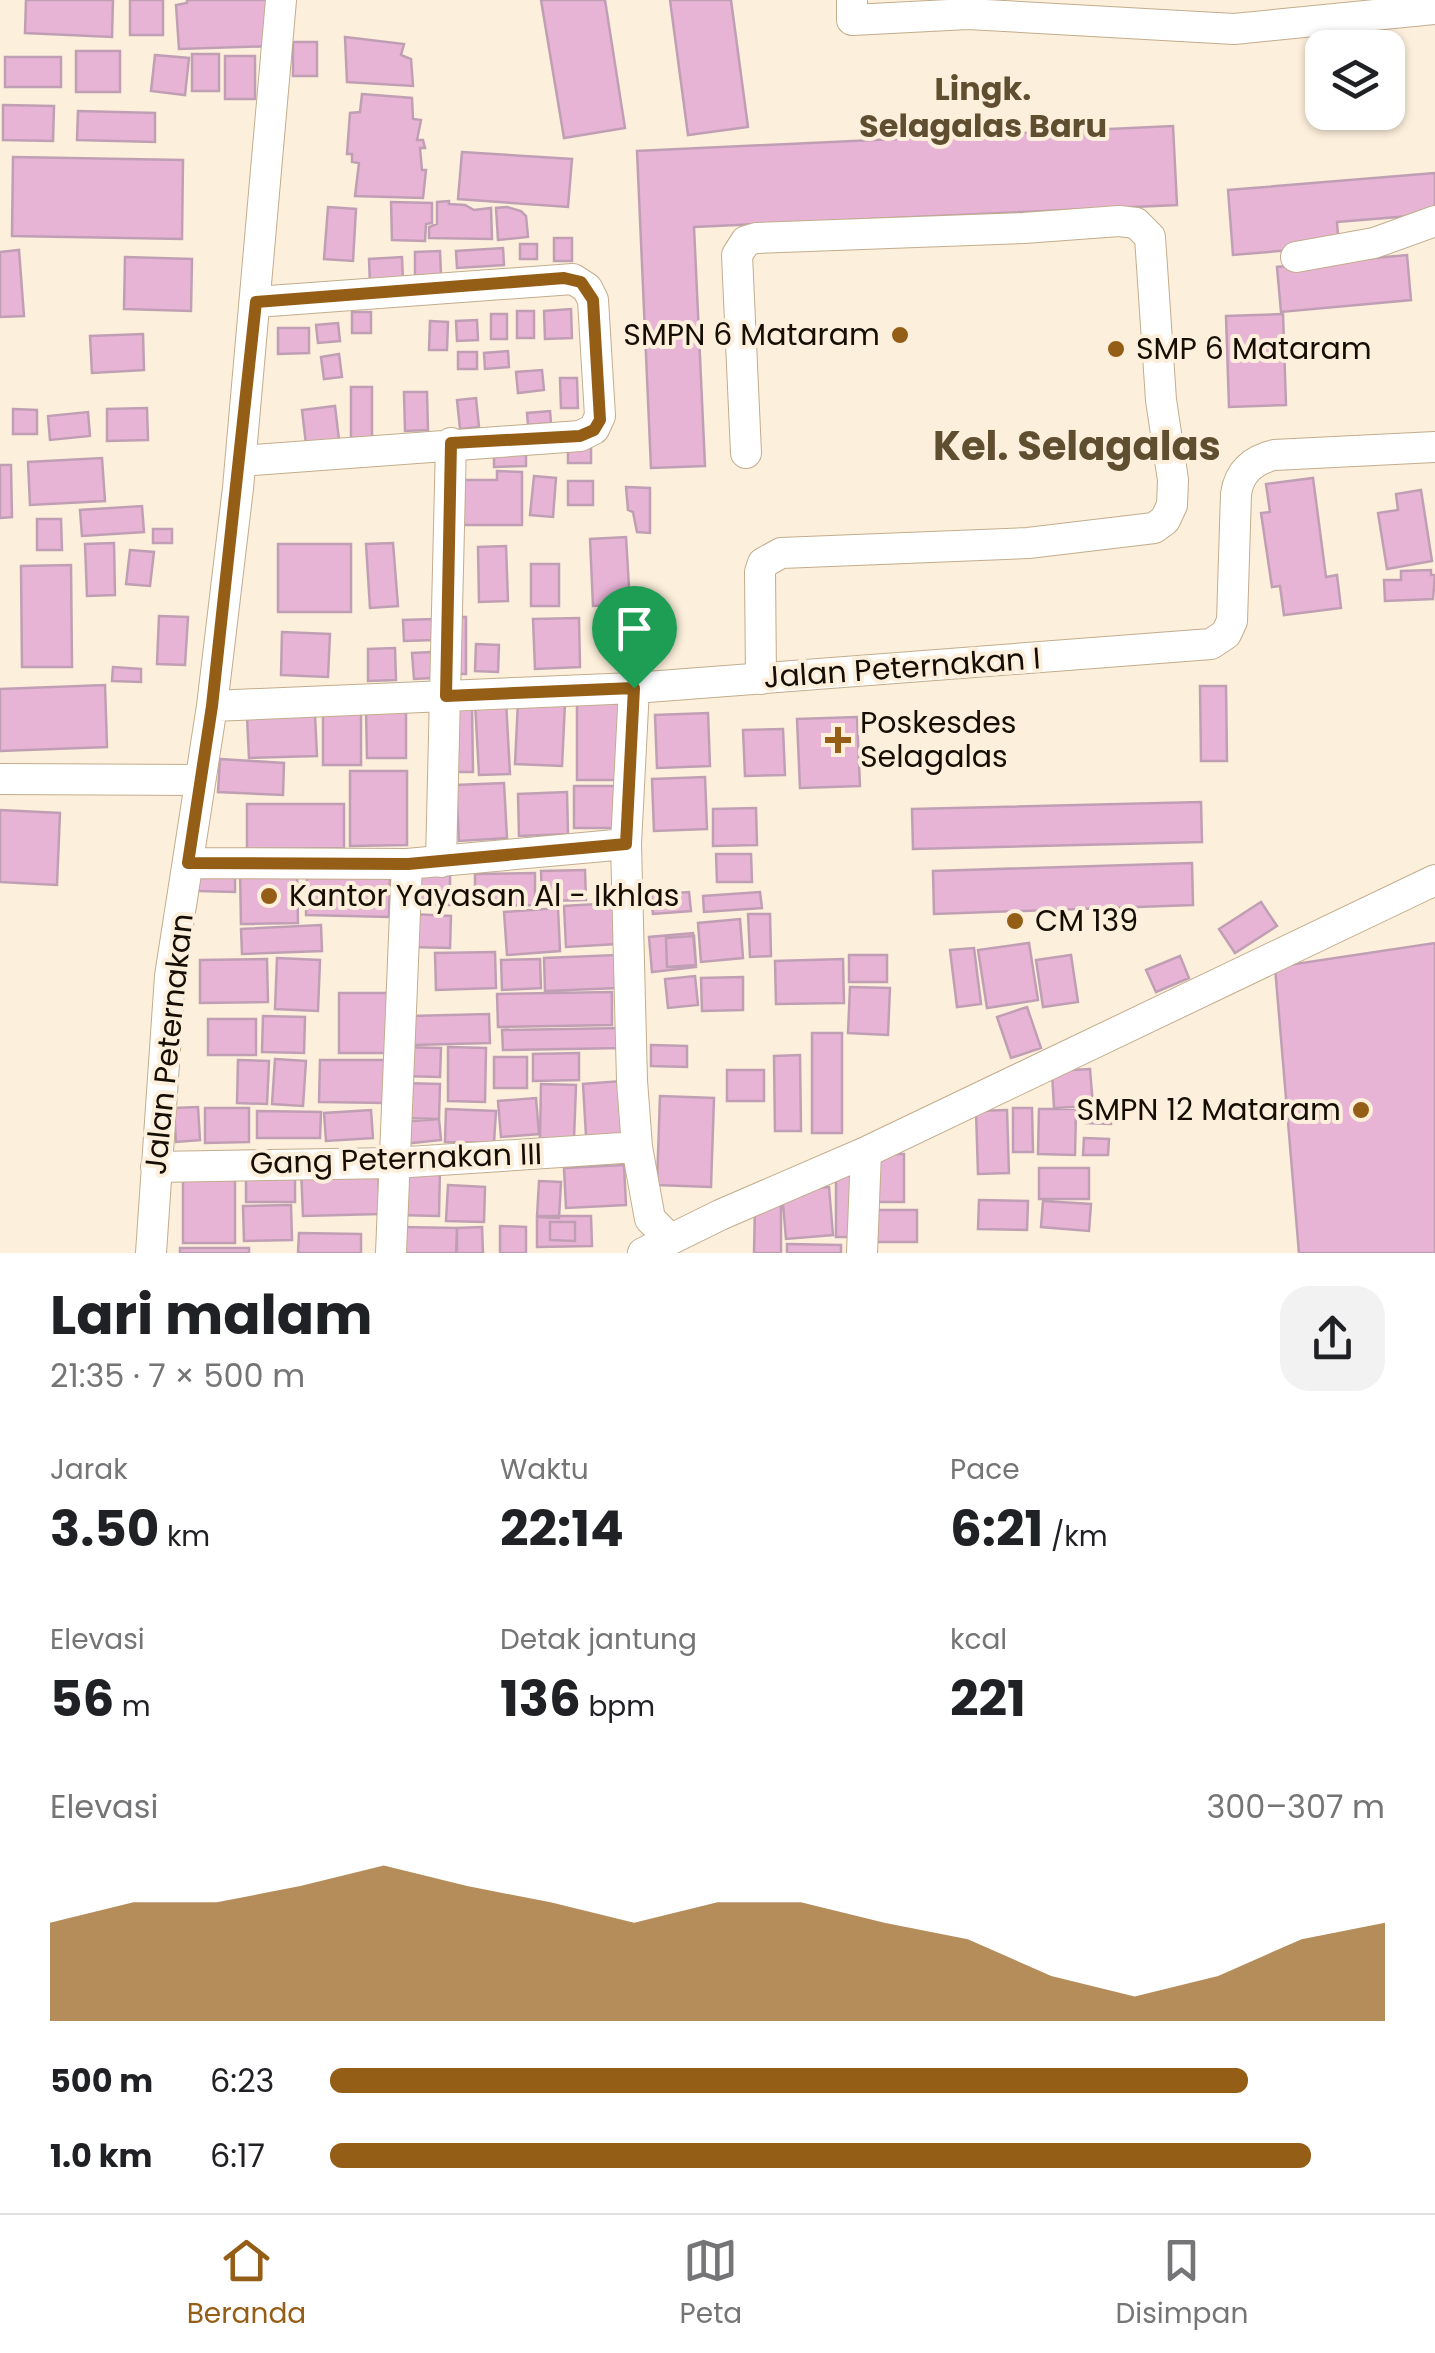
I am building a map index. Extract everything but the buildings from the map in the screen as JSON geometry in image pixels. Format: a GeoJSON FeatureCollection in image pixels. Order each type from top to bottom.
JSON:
{"type":"FeatureCollection","features":[{"type":"Feature","properties":{"kind":"street","name":"Jalan Peternakan"},"geometry":{"type":"LineString","coordinates":[[151,1253],[170,976],[212,706],[241,461],[282,0]]}},
{"type":"Feature","properties":{"kind":"street"},"geometry":{"type":"LineString","coordinates":[[852,0],[852,20],[1030,8],[1234,29],[1435,9]]}},
{"type":"Feature","properties":{"kind":"street"},"geometry":{"type":"LineString","coordinates":[[1296,257],[1374,243],[1435,221]]}},
{"type":"Feature","properties":{"kind":"street"},"geometry":{"type":"LineString","coordinates":[[746,453],[738,255],[746,241],[1119,222],[1136,224],[1150,237],[1161,400],[1173,480],[1172,505],[1165,520],[1154,528],[1028,542],[781,554],[762,563],[760,572],[760,678]]}},
{"type":"Feature","properties":{"kind":"street"},"geometry":{"type":"LineString","coordinates":[[241,461],[580,436],[596,426],[600,412],[593,300],[581,282],[564,278],[256,302]]}},
{"type":"Feature","properties":{"kind":"street"},"geometry":{"type":"LineString","coordinates":[[440,862],[451,443]]}},
{"type":"Feature","properties":{"kind":"street","name":"Jalan Peternakan I"},"geometry":{"type":"LineString","coordinates":[[212,706],[634,688],[1216,643],[1232,621],[1236,494],[1239,480],[1248,468],[1274,455],[1435,447]]}},
{"type":"Feature","properties":{"kind":"street"},"geometry":{"type":"LineString","coordinates":[[634,688],[626,844],[632,1082],[637,1146],[656,1246],[866,1152],[1435,880]]}},
{"type":"Feature","properties":{"kind":"street"},"geometry":{"type":"LineString","coordinates":[[0,779],[200,780]]}},
{"type":"Feature","properties":{"kind":"street"},"geometry":{"type":"LineString","coordinates":[[188,863],[408,864],[626,844]]}},
{"type":"Feature","properties":{"kind":"street"},"geometry":{"type":"LineString","coordinates":[[391,1253],[408,864]]}},
{"type":"Feature","properties":{"kind":"street","name":"Gang Peternakan III"},"geometry":{"type":"LineString","coordinates":[[156,1167],[394,1163],[637,1146]]}},
{"type":"Feature","properties":{"kind":"street"},"geometry":{"type":"LineString","coordinates":[[862,1253],[866,1152]]}},
{"type":"Feature","properties":{"kind":"place","name":"SMPN 6 Mataram"},"geometry":{"type":"Point","coordinates":[900,335]}},
{"type":"Feature","properties":{"kind":"place","name":"SMP 6 Mataram"},"geometry":{"type":"Point","coordinates":[1116,349]}},
{"type":"Feature","properties":{"kind":"place","name":"Poskesdes Selagalas"},"geometry":{"type":"Point","coordinates":[838,740]}},
{"type":"Feature","properties":{"kind":"place","name":"Kantor Yayasan Al - Ikhlas"},"geometry":{"type":"Point","coordinates":[269,896]}},
{"type":"Feature","properties":{"kind":"place","name":"CM 139"},"geometry":{"type":"Point","coordinates":[1015,921]}},
{"type":"Feature","properties":{"kind":"place","name":"SMPN 12 Mataram"},"geometry":{"type":"Point","coordinates":[1361,1110]}},
{"type":"Feature","properties":{"kind":"district","name":"Lingk. Selagalas Baru"},"geometry":{"type":"Point","coordinates":[983,108]}},
{"type":"Feature","properties":{"kind":"district","name":"Kel. Selagalas"},"geometry":{"type":"Point","coordinates":[1077,446]}},
{"type":"Feature","properties":{"kind":"route"},"geometry":{"type":"LineString","coordinates":[[564,278],[577,280],[587,288],[593,300],[600,412],[594,430],[580,436],[451,443],[446,696],[634,688],[626,844],[408,864],[188,863],[212,706],[256,302],[564,278]]}}]}
